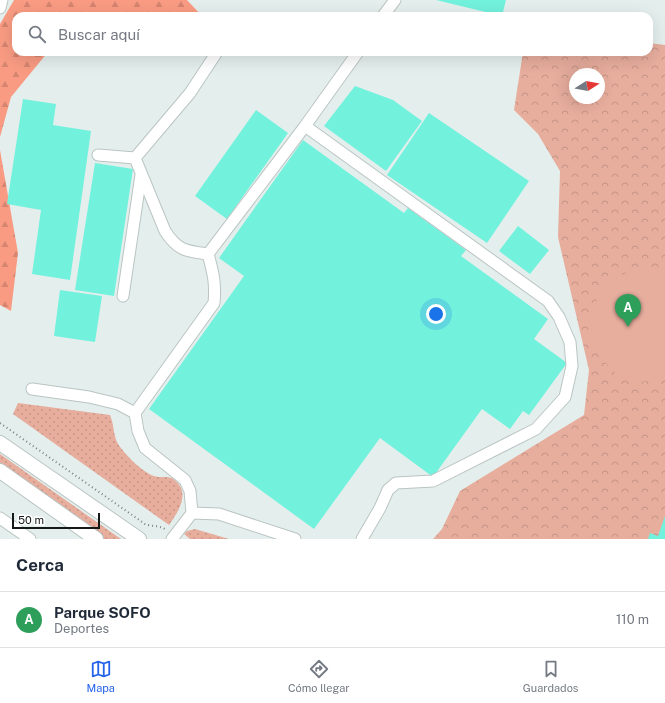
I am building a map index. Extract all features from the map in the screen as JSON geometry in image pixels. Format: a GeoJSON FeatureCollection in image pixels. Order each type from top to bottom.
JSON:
{"type":"FeatureCollection","features":[{"type":"Feature","properties":{"kind":"main road"},"geometry":{"type":"LineString","coordinates":[[0,443],[140,539]]}},
{"type":"Feature","properties":{"kind":"main road"},"geometry":{"type":"LineString","coordinates":[[0,471],[96,539]]}},
{"type":"Feature","properties":{"kind":"street"},"geometry":{"type":"LineString","coordinates":[[0,8],[2,0]]}},
{"type":"Feature","properties":{"kind":"street"},"geometry":{"type":"LineString","coordinates":[[386,12],[395,0]]}},
{"type":"Feature","properties":{"kind":"street"},"geometry":{"type":"LineString","coordinates":[[135,158],[190,94],[214,56]]}},
{"type":"Feature","properties":{"kind":"street"},"geometry":{"type":"LineString","coordinates":[[208,254],[305,126],[355,56]]}},
{"type":"Feature","properties":{"kind":"street"},"geometry":{"type":"LineString","coordinates":[[305,126],[548,301],[559,317],[570,342],[572,366],[565,396],[536,429],[433,481],[396,483],[388,490],[380,508],[362,539]]}},
{"type":"Feature","properties":{"kind":"street"},"geometry":{"type":"LineString","coordinates":[[98,155],[135,158]]}},
{"type":"Feature","properties":{"kind":"street"},"geometry":{"type":"LineString","coordinates":[[135,158],[165,231],[171,240],[184,251],[208,254]]}},
{"type":"Feature","properties":{"kind":"street"},"geometry":{"type":"LineString","coordinates":[[123,296],[141,174]]}},
{"type":"Feature","properties":{"kind":"street"},"geometry":{"type":"LineString","coordinates":[[173,538],[192,513],[190,491],[185,480],[145,448],[138,431],[135,413],[214,303],[216,288],[208,254]]}},
{"type":"Feature","properties":{"kind":"street"},"geometry":{"type":"LineString","coordinates":[[32,389],[89,397],[118,404],[135,413]]}},
{"type":"Feature","properties":{"kind":"street"},"geometry":{"type":"LineString","coordinates":[[192,513],[219,514],[295,539]]}},
{"type":"Feature","properties":{"kind":"street"},"geometry":{"type":"LineString","coordinates":[[0,518],[30,539]]}},
{"type":"Feature","properties":{"kind":"path"},"geometry":{"type":"LineString","coordinates":[[0,423],[145,524],[153,527],[163,527],[173,538]]}},
{"type":"Feature","properties":{"kind":"green space"},"geometry":{"type":"Polygon","coordinates":[[[14,0],[187,0],[198,12],[12,12],[12,56],[45,56],[11,97],[0,137],[0,24],[14,0]]]}},
{"type":"Feature","properties":{"kind":"green space"},"geometry":{"type":"Polygon","coordinates":[[[653,44],[665,45],[665,539],[433,539],[442,529],[460,491],[584,415],[589,370],[558,237],[560,171],[538,134],[514,110],[522,56],[653,56],[653,44]]]}},
{"type":"Feature","properties":{"kind":"green space"},"geometry":{"type":"Polygon","coordinates":[[[0,150],[18,253],[11,311],[0,305],[0,150]]]}},
{"type":"Feature","properties":{"kind":"green space"},"geometry":{"type":"Polygon","coordinates":[[[653,268],[665,272],[665,380],[636,382],[617,375],[598,355],[590,337],[590,317],[600,292],[615,278],[633,270],[653,268]]]}},
{"type":"Feature","properties":{"kind":"green space"},"geometry":{"type":"Polygon","coordinates":[[[18,403],[110,415],[117,442],[139,467],[156,477],[172,478],[178,483],[181,489],[182,501],[169,525],[13,414],[18,403]]]}},
{"type":"Feature","properties":{"kind":"green space"},"geometry":{"type":"Polygon","coordinates":[[[0,454],[121,539],[103,539],[0,466],[0,454]]]}},
{"type":"Feature","properties":{"kind":"green space"},"geometry":{"type":"Polygon","coordinates":[[[195,529],[229,539],[190,539],[184,534],[187,531],[195,529]]]}},
{"type":"Feature","properties":{"kind":"building"},"geometry":{"type":"Polygon","coordinates":[[[436,0],[506,0],[503,12],[486,12],[436,0]]]}},
{"type":"Feature","properties":{"kind":"building"},"geometry":{"type":"Polygon","coordinates":[[[355,86],[393,100],[422,121],[386,171],[324,126],[355,86]]]}},
{"type":"Feature","properties":{"kind":"building"},"geometry":{"type":"Polygon","coordinates":[[[23,99],[56,104],[53,125],[91,131],[70,280],[32,274],[41,210],[7,204],[23,99]]]}},
{"type":"Feature","properties":{"kind":"building"},"geometry":{"type":"Polygon","coordinates":[[[256,110],[288,133],[227,219],[195,196],[256,110]]]}},
{"type":"Feature","properties":{"kind":"building"},"geometry":{"type":"Polygon","coordinates":[[[429,113],[529,181],[487,243],[387,175],[429,113]]]}},
{"type":"Feature","properties":{"kind":"building"},"geometry":{"type":"Polygon","coordinates":[[[303,140],[404,213],[408,208],[466,250],[461,256],[548,319],[534,339],[567,363],[529,415],[523,411],[510,429],[482,409],[433,477],[380,438],[314,529],[149,409],[244,276],[219,258],[303,140]]]}},
{"type":"Feature","properties":{"kind":"building"},"geometry":{"type":"Polygon","coordinates":[[[95,163],[133,169],[114,296],[75,290],[95,163]]]}},
{"type":"Feature","properties":{"kind":"building"},"geometry":{"type":"Polygon","coordinates":[[[518,226],[549,250],[530,274],[499,251],[518,226]]]}},
{"type":"Feature","properties":{"kind":"building"},"geometry":{"type":"Polygon","coordinates":[[[60,290],[102,296],[95,342],[54,336],[60,290]]]}},
{"type":"Feature","properties":{"kind":"building"},"geometry":{"type":"Polygon","coordinates":[[[665,516],[665,539],[648,539],[650,533],[658,536],[665,516]]]}},
{"type":"Feature","properties":{"kind":"place","name":"Parque SOFO"},"geometry":{"type":"Point","coordinates":[628,327]}}]}
